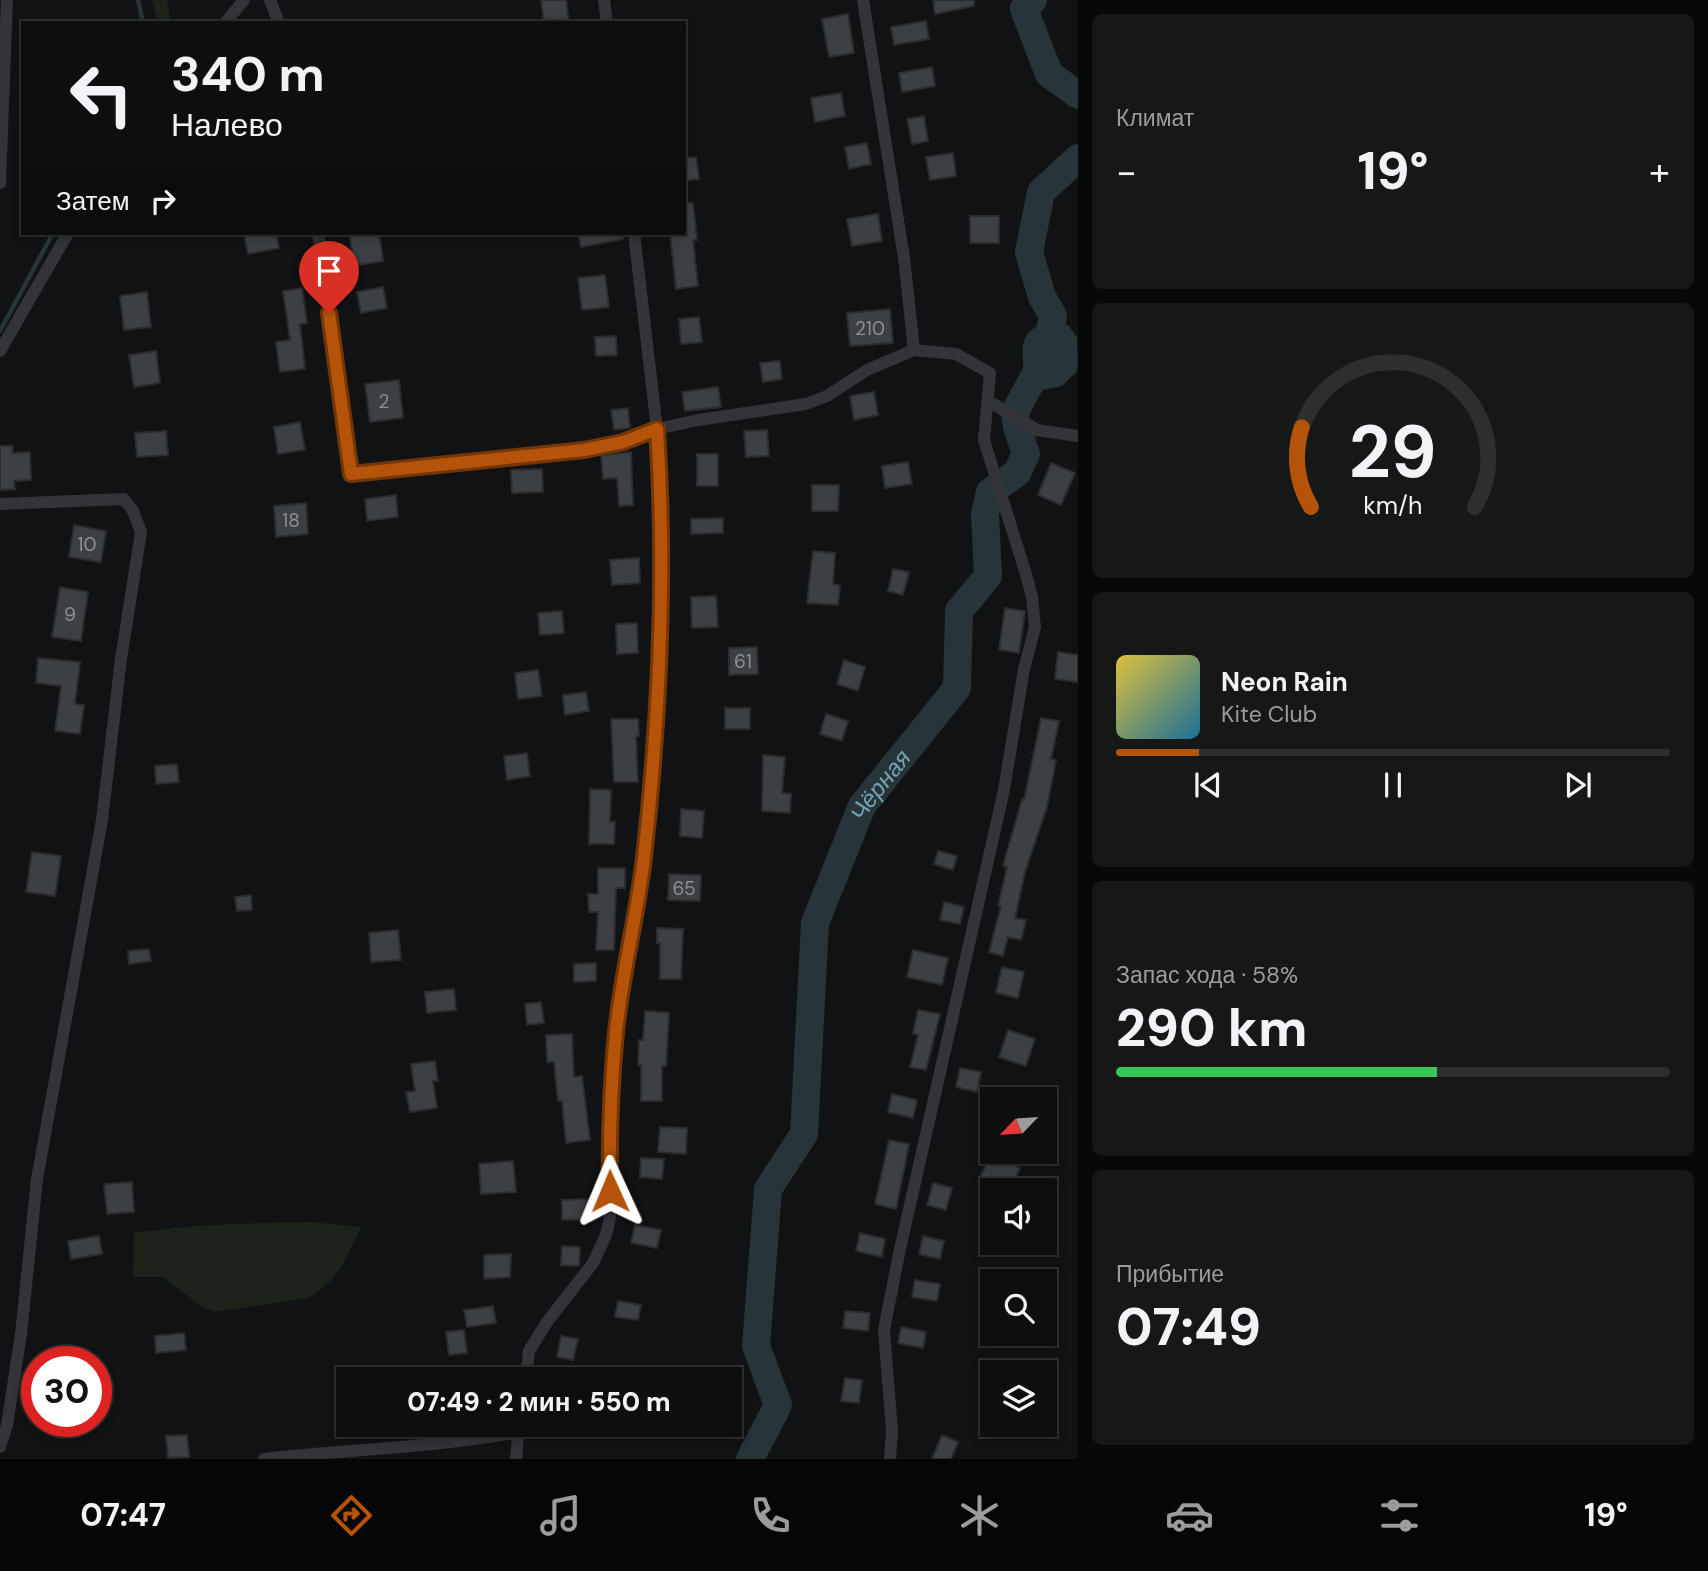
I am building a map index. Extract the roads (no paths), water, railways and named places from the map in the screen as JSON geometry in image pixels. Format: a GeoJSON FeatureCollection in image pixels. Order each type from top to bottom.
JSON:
{"type":"FeatureCollection","features":[{"type":"Feature","properties":{"kind":"street"},"geometry":{"type":"LineString","coordinates":[[0,183],[7,0]]}},
{"type":"Feature","properties":{"kind":"street"},"geometry":{"type":"LineString","coordinates":[[227,21],[244,0]]}},
{"type":"Feature","properties":{"kind":"street"},"geometry":{"type":"LineString","coordinates":[[270,0],[278,21]]}},
{"type":"Feature","properties":{"kind":"street"},"geometry":{"type":"LineString","coordinates":[[604,0],[607,21]]}},
{"type":"Feature","properties":{"kind":"street"},"geometry":{"type":"LineString","coordinates":[[863,0],[904,258],[914,350]]}},
{"type":"Feature","properties":{"kind":"street"},"geometry":{"type":"LineString","coordinates":[[0,351],[67,235]]}},
{"type":"Feature","properties":{"kind":"street"},"geometry":{"type":"LineString","coordinates":[[318,235],[351,474],[584,450],[623,442],[657,429],[698,420],[806,404],[827,396],[867,370],[914,350],[956,354],[989,373],[984,441],[1032,597],[1035,627],[1024,669],[1004,790],[884,1330],[892,1431],[890,1459]]}},
{"type":"Feature","properties":{"kind":"street"},"geometry":{"type":"LineString","coordinates":[[527,1367],[529,1351],[547,1322],[593,1263],[606,1235],[610,1218],[609,1135],[616,1031],[644,861],[657,714],[662,499],[657,429],[634,235]]}},
{"type":"Feature","properties":{"kind":"street"},"geometry":{"type":"LineString","coordinates":[[988,401],[1037,430],[1078,436]]}},
{"type":"Feature","properties":{"kind":"street"},"geometry":{"type":"LineString","coordinates":[[0,504],[124,499],[133,511],[141,532],[121,659],[102,820],[37,1179],[21,1334],[7,1425],[0,1447]]}},
{"type":"Feature","properties":{"kind":"street"},"geometry":{"type":"LineString","coordinates":[[264,1459],[471,1441],[486,1437]]}},
{"type":"Feature","properties":{"kind":"street"},"geometry":{"type":"LineString","coordinates":[[516,1459],[518,1437]]}},
{"type":"Feature","properties":{"kind":"waterway"},"geometry":{"type":"LineString","coordinates":[[138,0],[143,21]]}},
{"type":"Feature","properties":{"kind":"waterway","name":"Чёрная"},"geometry":{"type":"LineString","coordinates":[[1033,0],[1024,9],[1049,74],[1078,95]]}},
{"type":"Feature","properties":{"kind":"waterway","name":"Чёрная"},"geometry":{"type":"LineString","coordinates":[[750,1459],[778,1405],[756,1346],[768,1189],[804,1134],[815,923],[862,806],[957,688],[959,611],[988,576],[985,513],[990,492],[1017,473],[1026,454],[1015,412],[1044,358],[1053,316],[1042,297],[1029,252],[1041,192],[1078,158]]}},
{"type":"Feature","properties":{"kind":"waterway"},"geometry":{"type":"LineString","coordinates":[[0,331],[52,235]]}}]}
